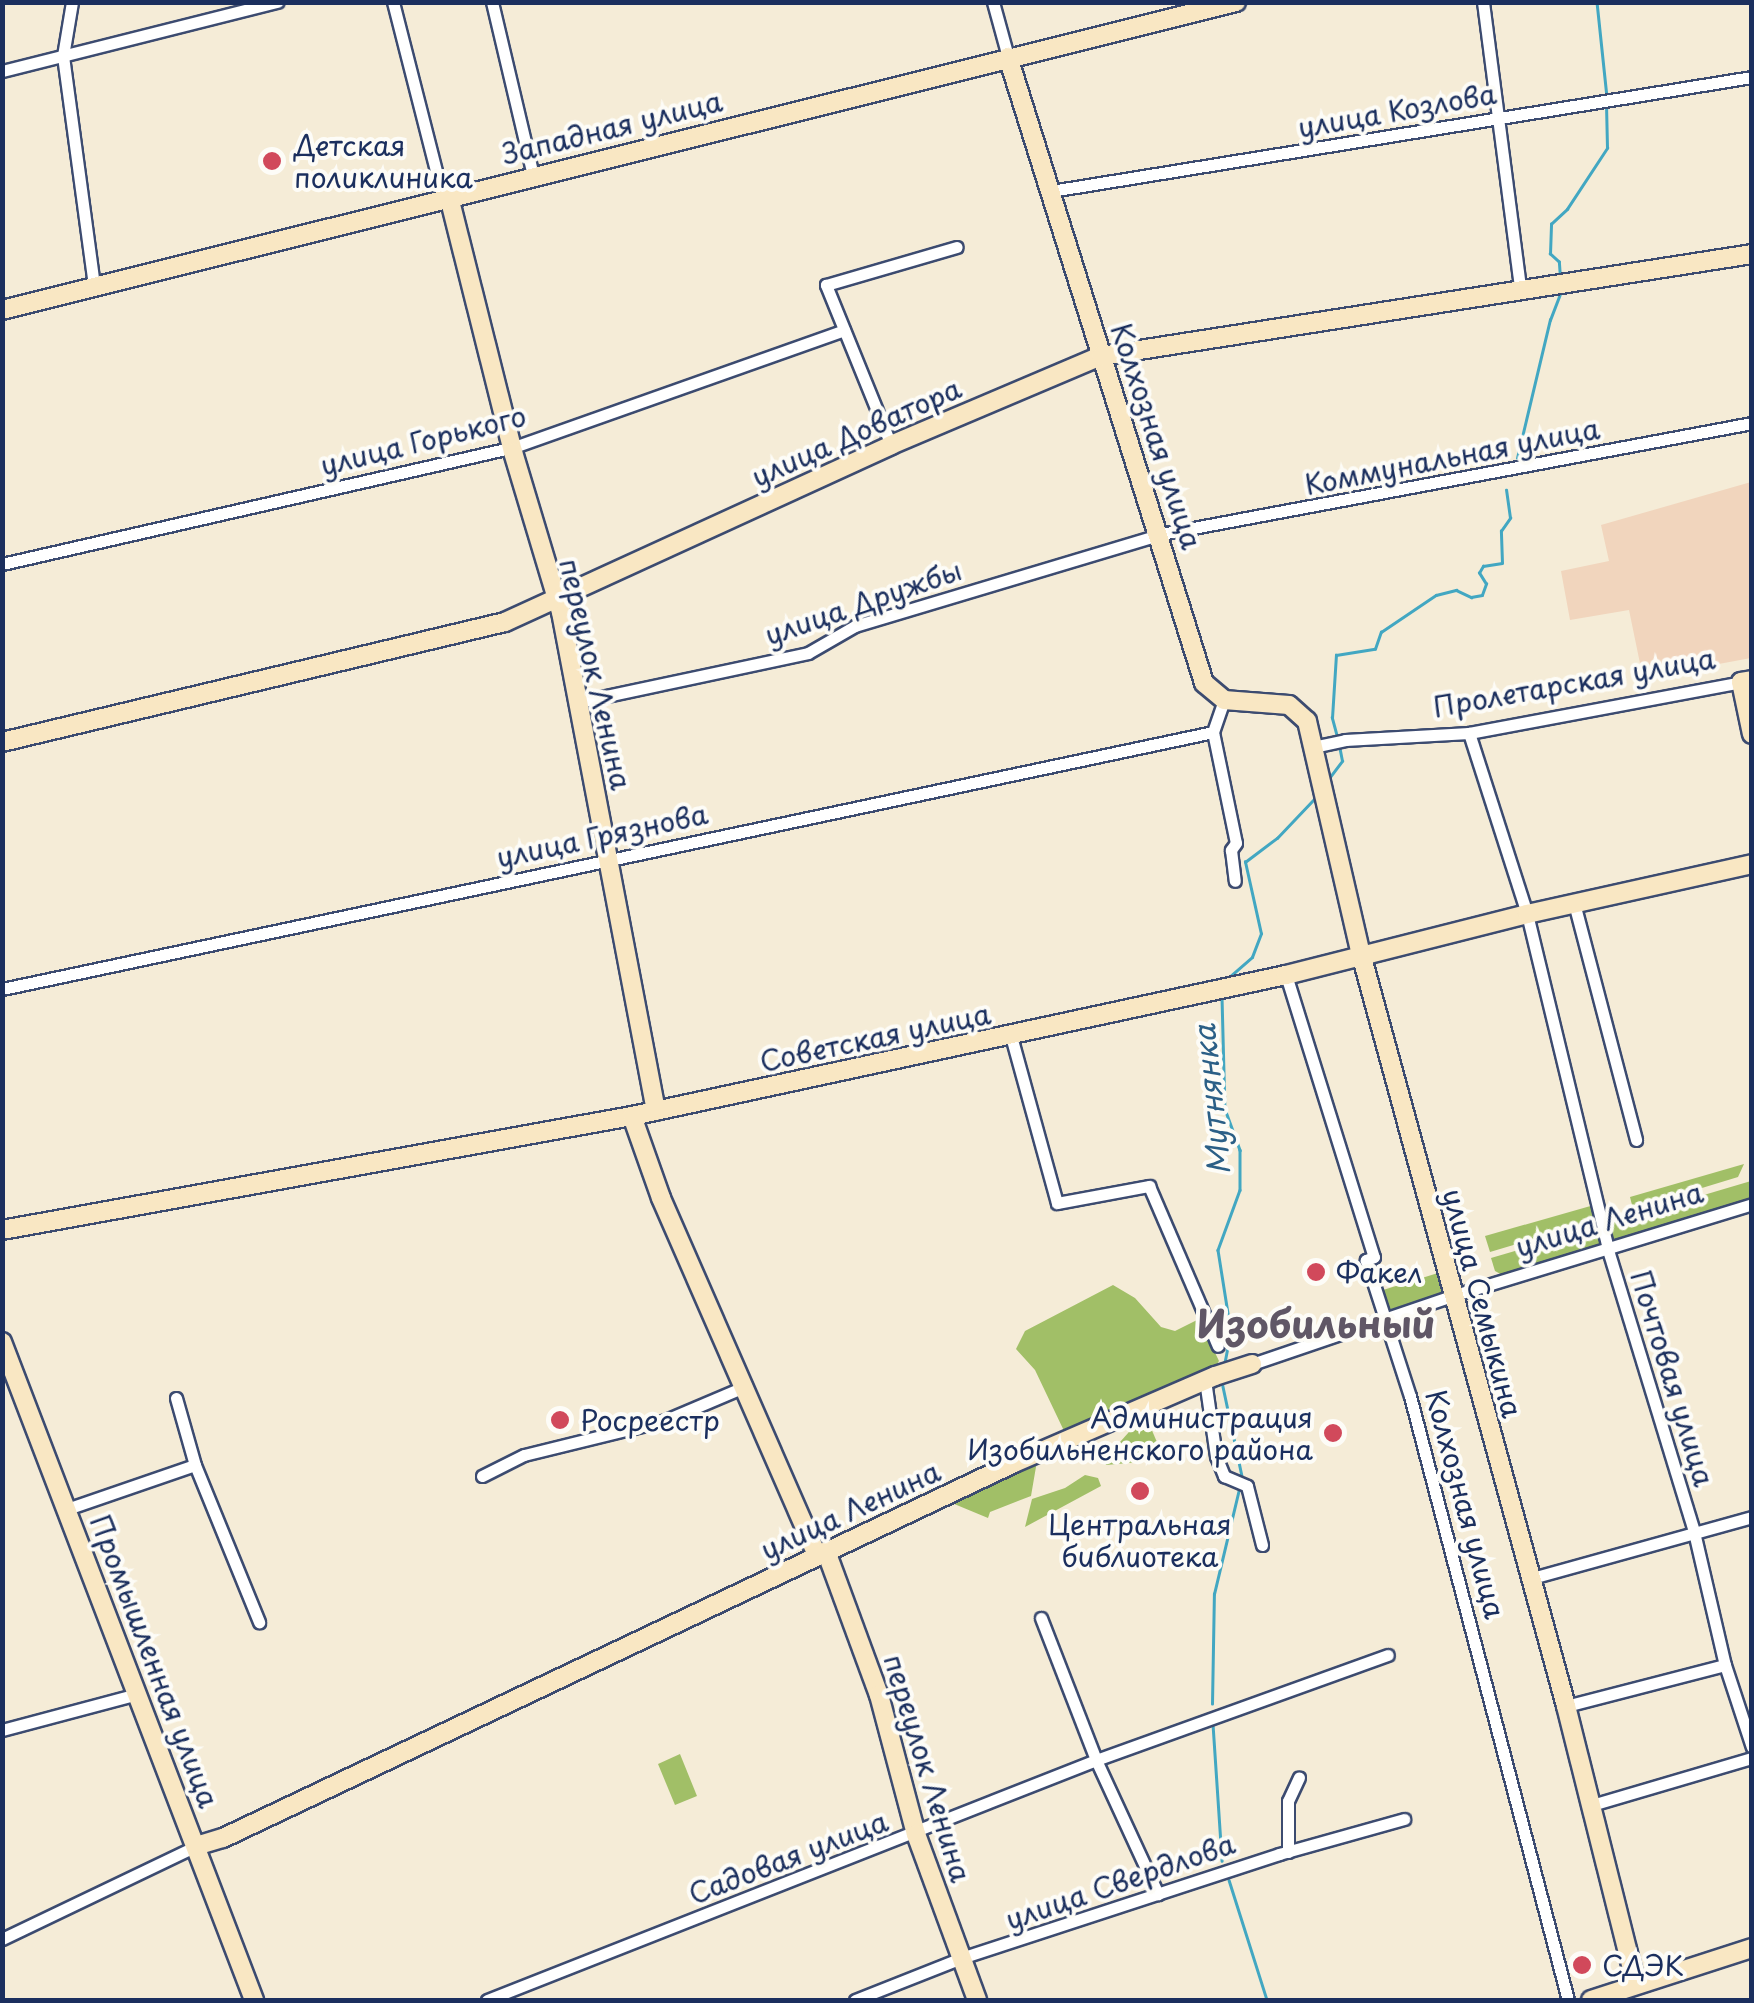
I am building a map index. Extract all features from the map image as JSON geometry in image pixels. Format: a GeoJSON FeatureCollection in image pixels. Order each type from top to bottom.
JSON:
{"type":"FeatureCollection","features":[{"type":"Feature","properties":{"kind":"street"},"geometry":{"type":"LineString","coordinates":[[72,2],[63,56],[94,286]]}},
{"type":"Feature","properties":{"kind":"street"},"geometry":{"type":"LineString","coordinates":[[2,71],[276,2]]}},
{"type":"Feature","properties":{"kind":"street","name":"переулок Ленина"},"geometry":{"type":"LineString","coordinates":[[393,2],[555,602],[578,702],[656,1111]]}},
{"type":"Feature","properties":{"kind":"street"},"geometry":{"type":"LineString","coordinates":[[492,2],[533,176]]}},
{"type":"Feature","properties":{"kind":"street","name":"Колхозная улица"},"geometry":{"type":"LineString","coordinates":[[993,2],[1101,356],[1161,534],[1204,683],[1224,700]]}},
{"type":"Feature","properties":{"kind":"street","name":"Западная улица"},"geometry":{"type":"LineString","coordinates":[[2,310],[1236,2]]}},
{"type":"Feature","properties":{"kind":"street"},"geometry":{"type":"LineString","coordinates":[[1483,2],[1520,288]]}},
{"type":"Feature","properties":{"kind":"street","name":"улица Козлова"},"geometry":{"type":"LineString","coordinates":[[1051,192],[1752,76]]}},
{"type":"Feature","properties":{"kind":"street"},"geometry":{"type":"LineString","coordinates":[[891,445],[826,285],[957,247]]}},
{"type":"Feature","properties":{"kind":"street","name":"улица Доватора"},"geometry":{"type":"LineString","coordinates":[[2,742],[505,622],[891,445],[1101,356],[1752,254]]}},
{"type":"Feature","properties":{"kind":"street","name":"улица Горького"},"geometry":{"type":"LineString","coordinates":[[2,564],[514,447],[844,330]]}},
{"type":"Feature","properties":{"kind":"street","name":"Коммунальная улица"},"geometry":{"type":"LineString","coordinates":[[1161,534],[1752,423]]}},
{"type":"Feature","properties":{"kind":"street","name":"улица Дружбы"},"geometry":{"type":"LineString","coordinates":[[578,702],[808,652],[855,626],[1161,534]]}},
{"type":"Feature","properties":{"kind":"street"},"geometry":{"type":"LineString","coordinates":[[1746,681],[1752,734]]}},
{"type":"Feature","properties":{"kind":"street","name":"Пролетарская улица"},"geometry":{"type":"LineString","coordinates":[[1333,743],[1469,733],[1746,681]]}},
{"type":"Feature","properties":{"kind":"street"},"geometry":{"type":"LineString","coordinates":[[1224,700],[1213,732],[1236,843],[1231,850],[1235,881]]}},
{"type":"Feature","properties":{"kind":"street","name":"улица Семыкина"},"geometry":{"type":"LineString","coordinates":[[1224,700],[1289,705],[1333,743],[1319,775],[1361,954],[1532,1578],[1636,1984]]}},
{"type":"Feature","properties":{"kind":"street","name":"улица Грязнова"},"geometry":{"type":"LineString","coordinates":[[2,989],[1213,732]]}},
{"type":"Feature","properties":{"kind":"street","name":"Почтовая улица"},"geometry":{"type":"LineString","coordinates":[[1469,733],[1528,914],[1608,1250],[1694,1532],[1725,1665],[1752,1747]]}},
{"type":"Feature","properties":{"kind":"street","name":"Советская улица"},"geometry":{"type":"LineString","coordinates":[[2,1230],[656,1111],[1286,975],[1574,903],[1752,864]]}},
{"type":"Feature","properties":{"kind":"street"},"geometry":{"type":"LineString","coordinates":[[1574,903],[1636,1140]]}},
{"type":"Feature","properties":{"kind":"street","name":"Колхозная улица"},"geometry":{"type":"LineString","coordinates":[[1286,975],[1374,1257],[1366,1260],[1396,1353],[1568,2000]]}},
{"type":"Feature","properties":{"kind":"street"},"geometry":{"type":"LineString","coordinates":[[1011,1036],[1057,1203],[1149,1186],[1218,1346]]}},
{"type":"Feature","properties":{"kind":"street","name":"переулок Ленина"},"geometry":{"type":"LineString","coordinates":[[632,1116],[661,1198],[822,1553],[878,1695],[916,1834],[976,2000]]}},
{"type":"Feature","properties":{"kind":"street","name":"улица Ленина"},"geometry":{"type":"LineString","coordinates":[[2,1940],[822,1553],[1216,1376],[1452,1296],[1752,1204]]}},
{"type":"Feature","properties":{"kind":"street","name":"Промышленная улица"},"geometry":{"type":"LineString","coordinates":[[2,1342],[254,2000]]}},
{"type":"Feature","properties":{"kind":"street"},"geometry":{"type":"LineString","coordinates":[[1216,1376],[1216,1456],[1224,1476],[1247,1486],[1262,1545]]}},
{"type":"Feature","properties":{"kind":"street"},"geometry":{"type":"LineString","coordinates":[[482,1476],[524,1455],[666,1420],[746,1386]]}},
{"type":"Feature","properties":{"kind":"street"},"geometry":{"type":"LineString","coordinates":[[176,1398],[195,1465],[260,1622]]}},
{"type":"Feature","properties":{"kind":"street"},"geometry":{"type":"LineString","coordinates":[[66,1509],[195,1465]]}},
{"type":"Feature","properties":{"kind":"street"},"geometry":{"type":"LineString","coordinates":[[1532,1578],[1752,1518]]}},
{"type":"Feature","properties":{"kind":"street"},"geometry":{"type":"LineString","coordinates":[[1040,1618],[1096,1760],[1158,1894]]}},
{"type":"Feature","properties":{"kind":"street","name":"Садовая улица"},"geometry":{"type":"LineString","coordinates":[[488,2000],[1096,1760],[1388,1655]]}},
{"type":"Feature","properties":{"kind":"street"},"geometry":{"type":"LineString","coordinates":[[1566,1706],[1725,1665]]}},
{"type":"Feature","properties":{"kind":"street"},"geometry":{"type":"LineString","coordinates":[[2,1730],[138,1694]]}},
{"type":"Feature","properties":{"kind":"street"},"geometry":{"type":"LineString","coordinates":[[1592,1805],[1752,1758]]}},
{"type":"Feature","properties":{"kind":"street"},"geometry":{"type":"LineString","coordinates":[[1288,1852],[1288,1802],[1299,1777]]}},
{"type":"Feature","properties":{"kind":"street","name":"улица Свердлова"},"geometry":{"type":"LineString","coordinates":[[855,2000],[961,1958],[1288,1852],[1404,1819]]}},
{"type":"Feature","properties":{"kind":"street"},"geometry":{"type":"LineString","coordinates":[[1591,2000],[1752,1948]]}},
{"type":"Feature","properties":{"kind":"shaded area"},"geometry":{"type":"Polygon","coordinates":[[[1751,482],[1751,658],[1643,678],[1629,610],[1570,620],[1561,571],[1609,561],[1601,525],[1751,482]]]}},
{"type":"Feature","properties":{"kind":"green space"},"geometry":{"type":"Polygon","coordinates":[[[1744,1164],[1738,1177],[1633,1209],[1630,1197],[1744,1164]]]}},
{"type":"Feature","properties":{"kind":"green space"},"geometry":{"type":"Polygon","coordinates":[[[1751,1181],[1751,1199],[1613,1244],[1606,1224],[1751,1181]]]}},
{"type":"Feature","properties":{"kind":"green space"},"geometry":{"type":"Polygon","coordinates":[[[1594,1205],[1598,1220],[1490,1252],[1485,1236],[1594,1205]]]}},
{"type":"Feature","properties":{"kind":"green space"},"geometry":{"type":"Polygon","coordinates":[[[1599,1226],[1604,1244],[1504,1276],[1495,1271],[1491,1258],[1599,1226]]]}},
{"type":"Feature","properties":{"kind":"green space"},"geometry":{"type":"Polygon","coordinates":[[[1438,1273],[1443,1292],[1389,1310],[1383,1290],[1438,1273]]]}},
{"type":"Feature","properties":{"kind":"green space"},"geometry":{"type":"Polygon","coordinates":[[[1113,1285],[1135,1298],[1161,1327],[1175,1331],[1199,1319],[1219,1361],[1213,1370],[1065,1433],[1035,1370],[1016,1349],[1025,1331],[1113,1285]]]}},
{"type":"Feature","properties":{"kind":"green space"},"geometry":{"type":"Polygon","coordinates":[[[1145,1414],[1162,1454],[1151,1461],[1106,1465],[1104,1460],[1145,1414]]]}},
{"type":"Feature","properties":{"kind":"green space"},"geometry":{"type":"Polygon","coordinates":[[[1037,1461],[1031,1496],[990,1512],[988,1518],[947,1501],[1037,1461]]]}},
{"type":"Feature","properties":{"kind":"green space"},"geometry":{"type":"Polygon","coordinates":[[[1085,1475],[1098,1478],[1101,1486],[1025,1527],[1032,1499],[1065,1488],[1085,1475]]]}},
{"type":"Feature","properties":{"kind":"green space"},"geometry":{"type":"Polygon","coordinates":[[[680,1754],[697,1796],[675,1805],[658,1764],[680,1754]]]}},
{"type":"Feature","properties":{"kind":"waterway","name":"Мутнянка"},"geometry":{"type":"LineString","coordinates":[[1597,2],[1607,97]]}},
{"type":"Feature","properties":{"kind":"waterway","name":"Мутнянка"},"geometry":{"type":"LineString","coordinates":[[1560,278],[1559,262],[1550,254],[1551,224],[1567,209],[1607,148],[1606,105]]}},
{"type":"Feature","properties":{"kind":"waterway","name":"Мутнянка"},"geometry":{"type":"LineString","coordinates":[[1517,458],[1550,320],[1561,291]]}},
{"type":"Feature","properties":{"kind":"waterway","name":"Мутнянка"},"geometry":{"type":"LineString","coordinates":[[1337,737],[1332,718],[1336,655],[1375,649],[1381,632],[1436,595],[1456,590],[1471,597],[1482,595],[1486,584],[1479,573],[1483,566],[1502,563],[1501,531],[1510,518],[1506,490]]}},
{"type":"Feature","properties":{"kind":"waterway","name":"Мутнянка"},"geometry":{"type":"LineString","coordinates":[[1330,777],[1342,761],[1339,745]]}},
{"type":"Feature","properties":{"kind":"waterway","name":"Мутнянка"},"geometry":{"type":"LineString","coordinates":[[1227,979],[1252,957],[1261,934],[1245,862],[1277,838],[1317,796]]}},
{"type":"Feature","properties":{"kind":"waterway","name":"Мутнянка"},"geometry":{"type":"LineString","coordinates":[[1222,997],[1225,1109],[1240,1150],[1240,1190],[1218,1250],[1231,1332],[1225,1364]]}},
{"type":"Feature","properties":{"kind":"waterway","name":"Мутнянка"},"geometry":{"type":"LineString","coordinates":[[1222,1382],[1242,1476]]}},
{"type":"Feature","properties":{"kind":"waterway","name":"Мутнянка"},"geometry":{"type":"LineString","coordinates":[[1212,1704],[1214,1594],[1239,1489]]}},
{"type":"Feature","properties":{"kind":"waterway","name":"Мутнянка"},"geometry":{"type":"LineString","coordinates":[[1213,1724],[1222,1861]]}},
{"type":"Feature","properties":{"kind":"waterway","name":"Мутнянка"},"geometry":{"type":"LineString","coordinates":[[1229,1880],[1267,2000]]}},
{"type":"Feature","properties":{"kind":"place","name":"Детская поликлиника"},"geometry":{"type":"Point","coordinates":[272,161]}},
{"type":"Feature","properties":{"kind":"place","name":"Факел"},"geometry":{"type":"Point","coordinates":[1316,1272]}},
{"type":"Feature","properties":{"kind":"place","name":"Росреестр"},"geometry":{"type":"Point","coordinates":[560,1420]}},
{"type":"Feature","properties":{"kind":"place","name":"Администрация Изобильненского района"},"geometry":{"type":"Point","coordinates":[1333,1433]}},
{"type":"Feature","properties":{"kind":"place","name":"Центральная библиотека"},"geometry":{"type":"Point","coordinates":[1140,1491]}},
{"type":"Feature","properties":{"kind":"place","name":"СДЭК"},"geometry":{"type":"Point","coordinates":[1582,1965]}},
{"type":"Feature","properties":{"kind":"district","name":"Изобильный"},"geometry":{"type":"Point","coordinates":[1316,1323]}}]}
